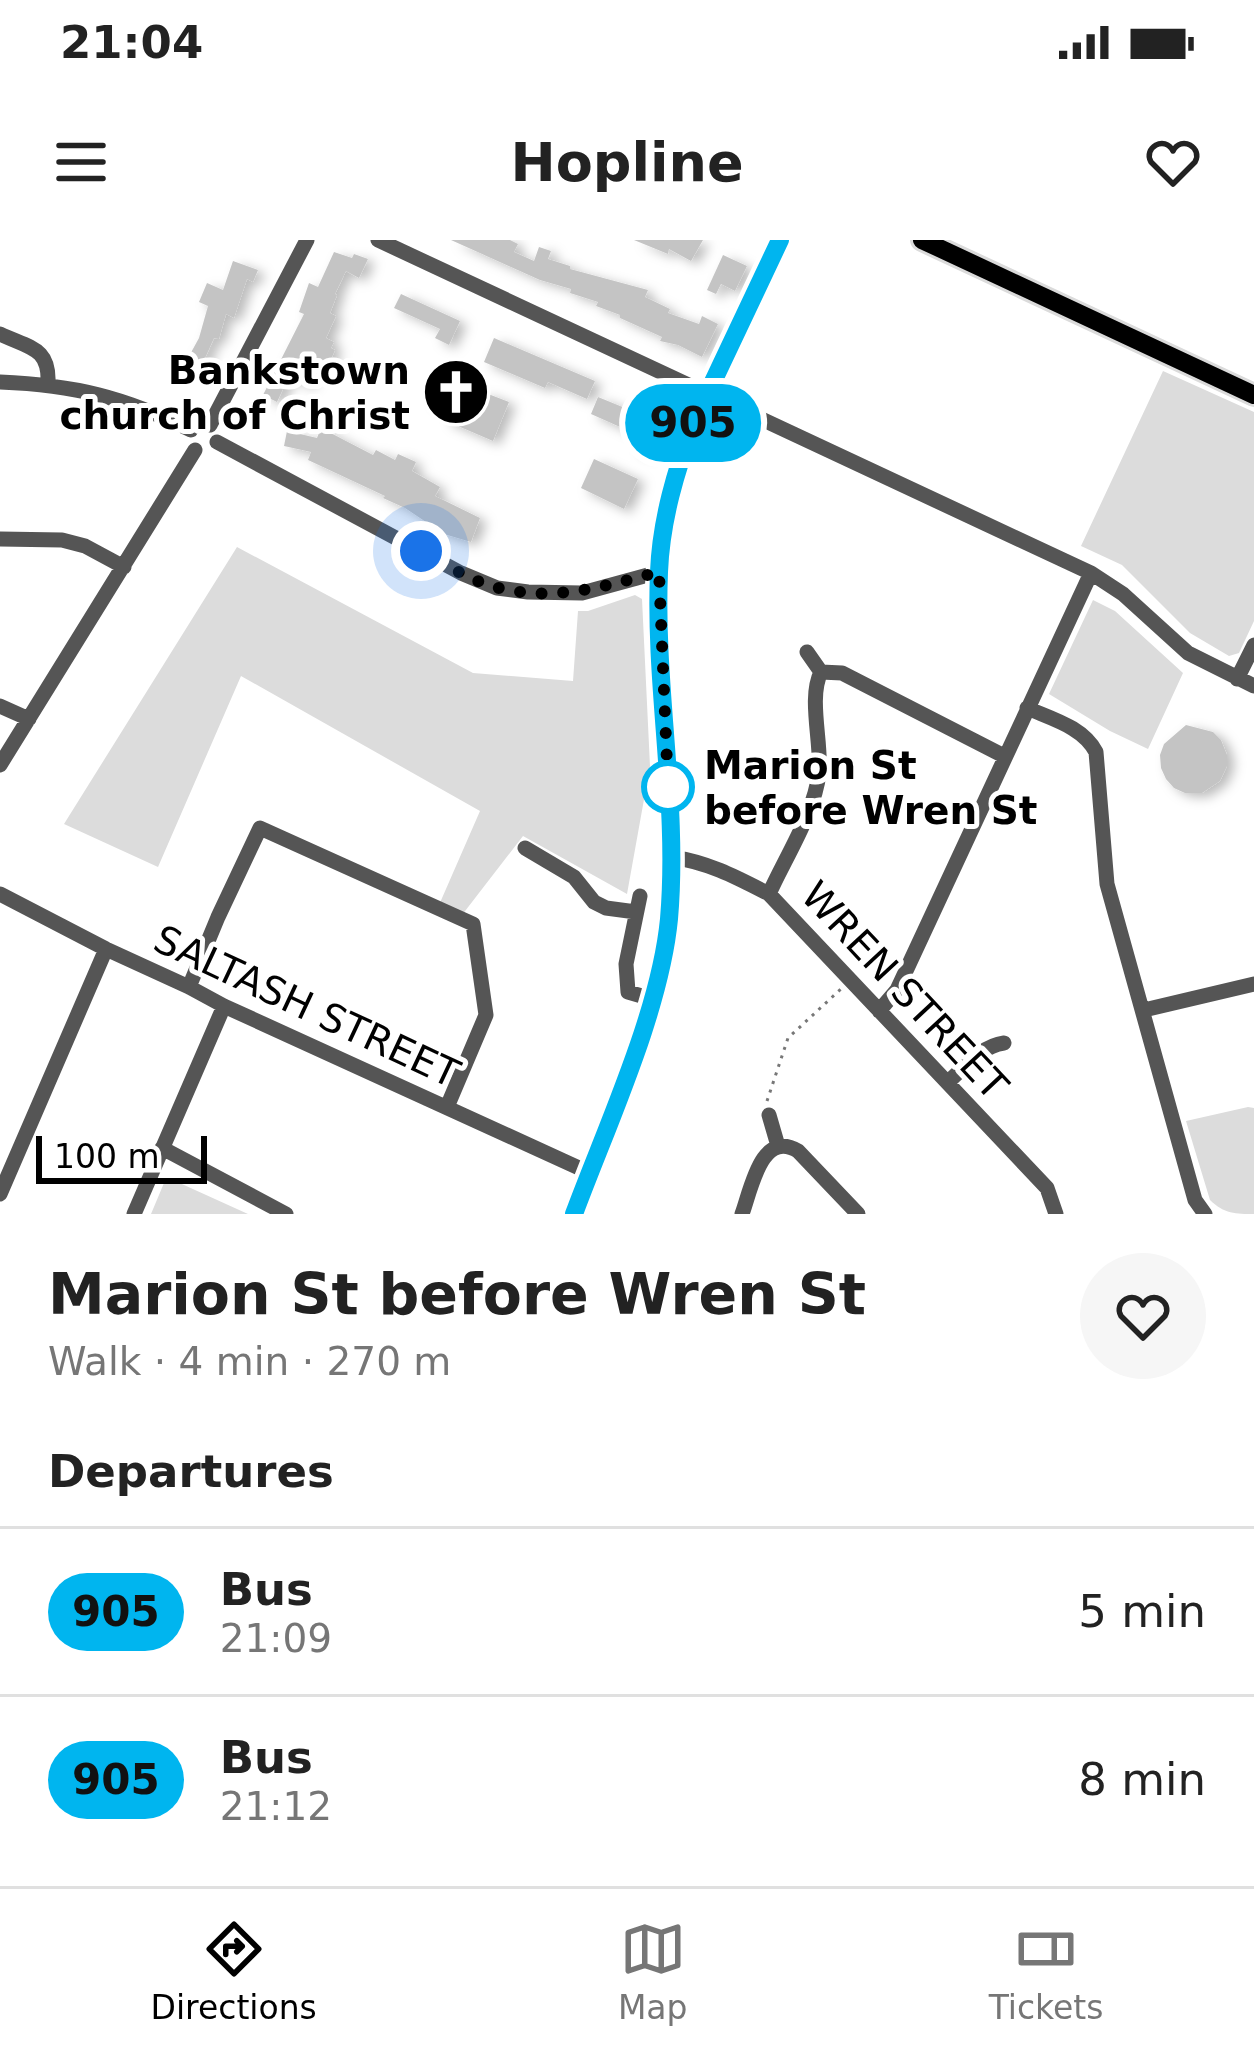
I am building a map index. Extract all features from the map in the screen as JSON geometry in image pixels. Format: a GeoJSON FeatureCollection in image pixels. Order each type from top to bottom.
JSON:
{"type":"FeatureCollection","features":[{"type":"Feature","properties":{"kind":"main road"},"geometry":{"type":"LineString","coordinates":[[922,240],[1254,395]]}},
{"type":"Feature","properties":{"kind":"main road"},"geometry":{"type":"LineString","coordinates":[[574,1214],[652,999],[668,925],[671,857],[659,572],[665,515],[688,436],[775,245]]}},
{"type":"Feature","properties":{"kind":"street"},"geometry":{"type":"LineString","coordinates":[[210,425],[307,240]]}},
{"type":"Feature","properties":{"kind":"street"},"geometry":{"type":"LineString","coordinates":[[378,240],[1097,577],[1123,594],[1188,653],[1254,686]]}},
{"type":"Feature","properties":{"kind":"street"},"geometry":{"type":"LineString","coordinates":[[0,334],[44,355],[48,384]]}},
{"type":"Feature","properties":{"kind":"street"},"geometry":{"type":"LineString","coordinates":[[0,382],[106,394],[191,430]]}},
{"type":"Feature","properties":{"kind":"street"},"geometry":{"type":"LineString","coordinates":[[197,424],[210,425],[218,434],[217,442],[208,451],[196,450],[189,439],[191,430],[197,424]]}},
{"type":"Feature","properties":{"kind":"street"},"geometry":{"type":"LineString","coordinates":[[217,442],[496,588],[582,593],[659,572]]}},
{"type":"Feature","properties":{"kind":"street"},"geometry":{"type":"LineString","coordinates":[[0,765],[196,450]]}},
{"type":"Feature","properties":{"kind":"street"},"geometry":{"type":"LineString","coordinates":[[0,539],[62,540],[85,546],[124,567]]}},
{"type":"Feature","properties":{"kind":"street"},"geometry":{"type":"LineString","coordinates":[[879,1011],[897,990],[1027,708],[1097,577]]}},
{"type":"Feature","properties":{"kind":"street"},"geometry":{"type":"LineString","coordinates":[[1238,679],[1254,645]]}},
{"type":"Feature","properties":{"kind":"street"},"geometry":{"type":"LineString","coordinates":[[807,652],[821,672]]}},
{"type":"Feature","properties":{"kind":"street"},"geometry":{"type":"LineString","coordinates":[[821,672],[842,673],[1004,756]]}},
{"type":"Feature","properties":{"kind":"street"},"geometry":{"type":"LineString","coordinates":[[769,894],[815,794],[820,769],[816,688],[821,672]]}},
{"type":"Feature","properties":{"kind":"street"},"geometry":{"type":"LineString","coordinates":[[0,706],[29,719]]}},
{"type":"Feature","properties":{"kind":"street"},"geometry":{"type":"LineString","coordinates":[[1027,708],[1078,731],[1096,752],[1107,884],[1195,1200],[1205,1214]]}},
{"type":"Feature","properties":{"kind":"street"},"geometry":{"type":"LineString","coordinates":[[189,987],[260,829],[472,924],[486,1015],[447,1107]]}},
{"type":"Feature","properties":{"kind":"street"},"geometry":{"type":"LineString","coordinates":[[525,848],[574,877],[594,902],[606,908],[638,904],[626,964],[628,992],[652,999]]}},
{"type":"Feature","properties":{"kind":"street","name":"WREN STREET"},"geometry":{"type":"LineString","coordinates":[[671,857],[724,870],[769,894],[1047,1188],[1056,1214]]}},
{"type":"Feature","properties":{"kind":"street","name":"SALTASH STREET"},"geometry":{"type":"LineString","coordinates":[[0,894],[224,1006],[590,1173]]}},
{"type":"Feature","properties":{"kind":"street"},"geometry":{"type":"LineString","coordinates":[[0,1194],[106,949]]}},
{"type":"Feature","properties":{"kind":"street"},"geometry":{"type":"LineString","coordinates":[[1144,1010],[1254,983]]}},
{"type":"Feature","properties":{"kind":"street"},"geometry":{"type":"LineString","coordinates":[[134,1214],[224,1006]]}},
{"type":"Feature","properties":{"kind":"street"},"geometry":{"type":"LineString","coordinates":[[948,1082],[983,1051],[1004,1043]]}},
{"type":"Feature","properties":{"kind":"street"},"geometry":{"type":"LineString","coordinates":[[769,1115],[778,1146]]}},
{"type":"Feature","properties":{"kind":"street"},"geometry":{"type":"LineString","coordinates":[[742,1214],[764,1155],[778,1146],[798,1151],[858,1214]]}},
{"type":"Feature","properties":{"kind":"street"},"geometry":{"type":"LineString","coordinates":[[162,1148],[286,1214]]}},
{"type":"Feature","properties":{"kind":"path"},"geometry":{"type":"LineString","coordinates":[[769,1115],[767,1099],[788,1038],[850,980]]}},
{"type":"Feature","properties":{"kind":"shaded area"},"geometry":{"type":"Polygon","coordinates":[[[1163,371],[1254,412],[1254,621],[1239,653],[1229,656],[1190,633],[1122,565],[1081,546],[1163,371]]]}},
{"type":"Feature","properties":{"kind":"shaded area"},"geometry":{"type":"Polygon","coordinates":[[[237,547],[473,673],[573,681],[578,611],[635,595],[642,599],[650,766],[627,894],[523,836],[462,915],[439,905],[480,811],[241,676],[158,867],[64,824],[237,547]]]}},
{"type":"Feature","properties":{"kind":"shaded area"},"geometry":{"type":"Polygon","coordinates":[[[1093,600],[1115,611],[1183,673],[1148,749],[1049,694],[1093,600]]]}},
{"type":"Feature","properties":{"kind":"shaded area"},"geometry":{"type":"Polygon","coordinates":[[[1254,1108],[1254,1214],[1230,1212],[1210,1200],[1186,1121],[1254,1108]]]}},
{"type":"Feature","properties":{"kind":"shaded area"},"geometry":{"type":"Polygon","coordinates":[[[173,1179],[248,1214],[151,1214],[164,1183],[173,1179]]]}},
{"type":"Feature","properties":{"kind":"building"},"geometry":{"type":"Polygon","coordinates":[[[451,240],[510,240],[518,244],[514,252],[534,261],[539,247],[551,251],[548,259],[570,269],[648,290],[645,297],[670,309],[668,313],[699,324],[702,316],[718,324],[702,357],[660,341],[662,337],[596,306],[598,302],[570,293],[571,289],[451,240]]]}},
{"type":"Feature","properties":{"kind":"building"},"geometry":{"type":"Polygon","coordinates":[[[634,240],[703,240],[691,261],[669,249],[668,254],[634,240]]]}},
{"type":"Feature","properties":{"kind":"building"},"geometry":{"type":"Polygon","coordinates":[[[334,252],[368,259],[359,278],[346,271],[335,294],[330,313],[336,316],[326,338],[334,342],[331,348],[335,350],[329,364],[320,360],[307,385],[289,376],[277,402],[263,395],[304,314],[299,312],[309,283],[318,287],[334,252]]]}},
{"type":"Feature","properties":{"kind":"building"},"geometry":{"type":"Polygon","coordinates":[[[723,255],[747,266],[735,291],[721,284],[716,294],[707,290],[723,255]]]}},
{"type":"Feature","properties":{"kind":"building"},"geometry":{"type":"Polygon","coordinates":[[[233,261],[258,270],[253,282],[247,279],[234,318],[226,314],[219,339],[214,338],[202,365],[188,358],[208,306],[199,302],[207,283],[223,290],[233,261]]]}},
{"type":"Feature","properties":{"kind":"building"},"geometry":{"type":"Polygon","coordinates":[[[401,294],[460,321],[449,345],[435,338],[440,329],[394,308],[401,294]]]}},
{"type":"Feature","properties":{"kind":"building"},"geometry":{"type":"Polygon","coordinates":[[[494,338],[595,381],[587,399],[548,382],[545,388],[484,362],[494,338]]]}},
{"type":"Feature","properties":{"kind":"building"},"geometry":{"type":"Polygon","coordinates":[[[438,379],[480,400],[483,392],[509,402],[493,441],[444,420],[447,410],[428,401],[438,379]]]}},
{"type":"Feature","properties":{"kind":"building"},"geometry":{"type":"Polygon","coordinates":[[[598,397],[659,422],[647,454],[633,449],[638,435],[591,414],[598,397]]]}},
{"type":"Feature","properties":{"kind":"building"},"geometry":{"type":"Polygon","coordinates":[[[321,428],[373,455],[376,450],[395,460],[398,454],[416,462],[412,471],[440,487],[435,496],[480,518],[471,542],[444,534],[385,496],[308,460],[311,452],[284,446],[287,431],[317,438],[321,428]]]}},
{"type":"Feature","properties":{"kind":"building"},"geometry":{"type":"Polygon","coordinates":[[[594,459],[638,479],[624,509],[581,488],[594,459]]]}},
{"type":"Feature","properties":{"kind":"building"},"geometry":{"type":"Polygon","coordinates":[[[1186,725],[1213,732],[1227,755],[1220,781],[1202,793],[1174,788],[1161,768],[1164,744],[1186,725]]]}},
{"type":"Feature","properties":{"kind":"bus line","name":"905"},"geometry":{"type":"LineString","coordinates":[[574,1214],[652,999],[668,925],[671,857],[659,572],[665,515],[694,422],[780,240]]}},
{"type":"Feature","properties":{"kind":"place","name":"Bankstown church of Christ"},"geometry":{"type":"Point","coordinates":[456,392]}},
{"type":"Feature","properties":{"kind":"place","name":"Marion St before Wren St"},"geometry":{"type":"Point","coordinates":[668,787]}},
{"type":"Feature","properties":{"kind":"route"},"geometry":{"type":"LineString","coordinates":[[421,551],[496,588],[528,592],[582,593],[659,572],[668,787]]}}]}
